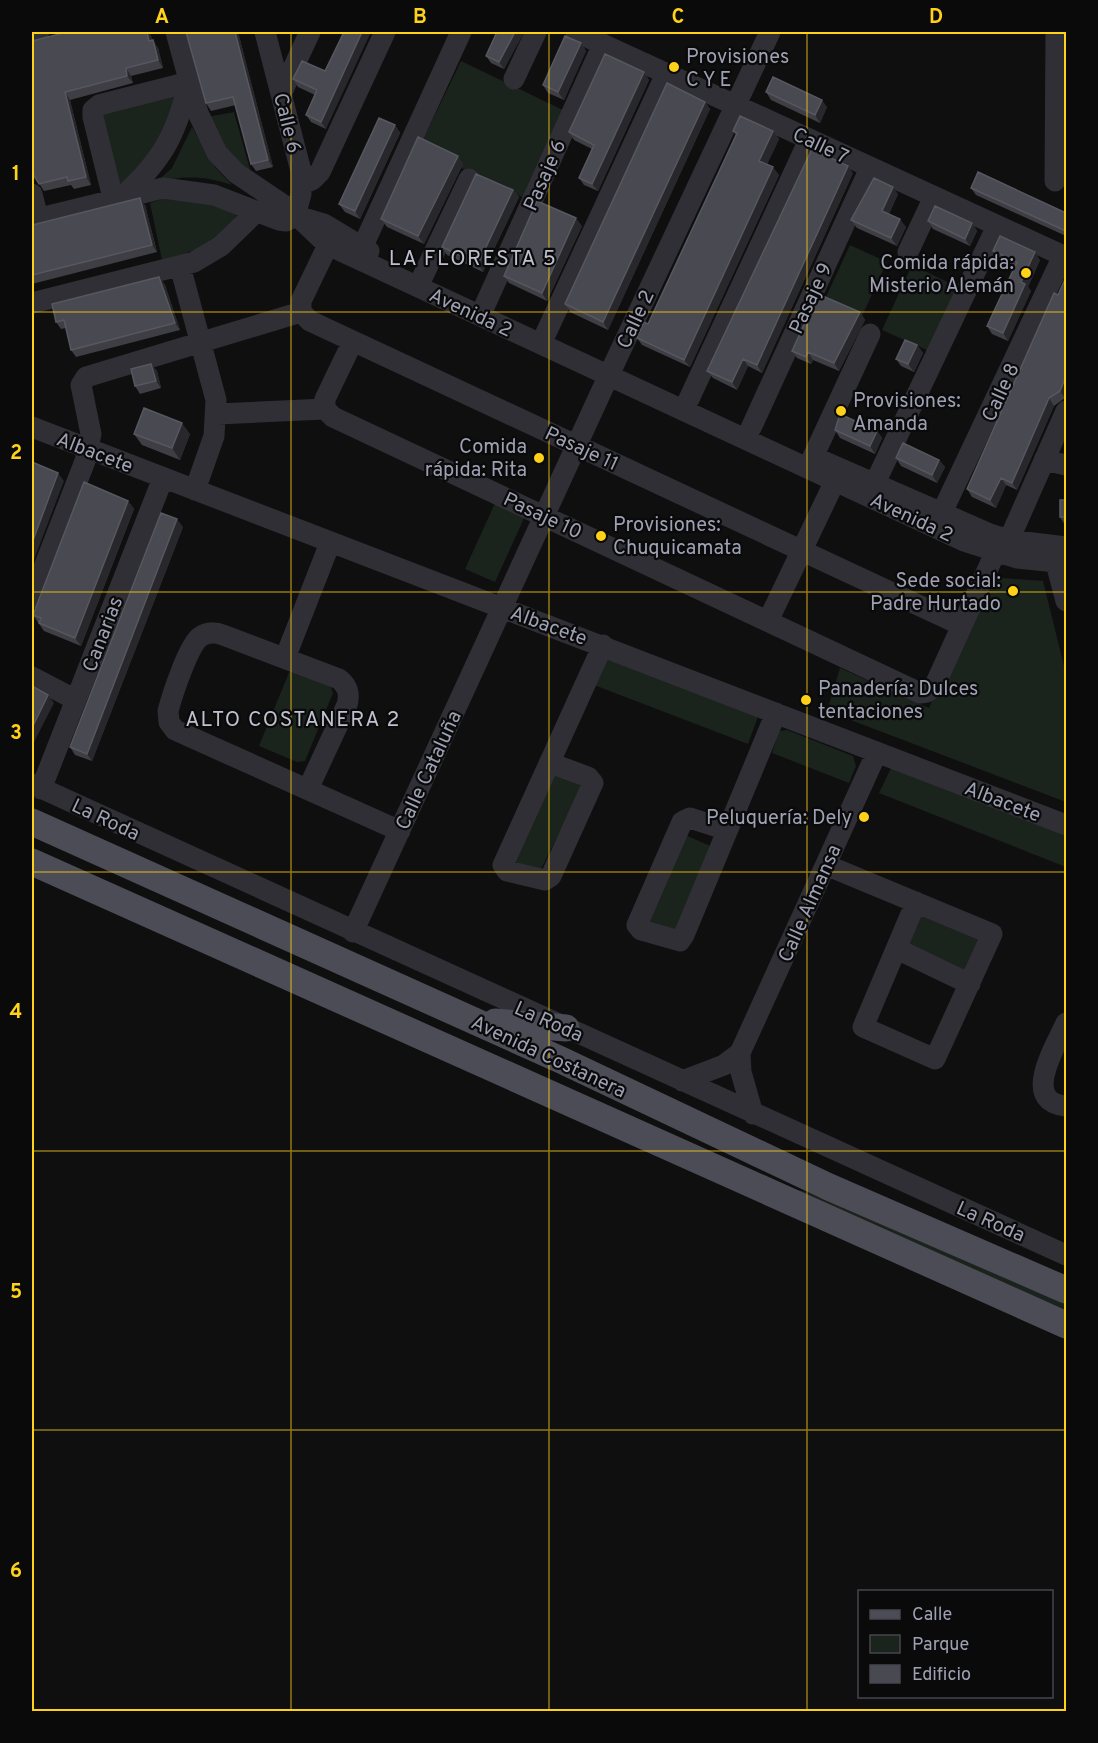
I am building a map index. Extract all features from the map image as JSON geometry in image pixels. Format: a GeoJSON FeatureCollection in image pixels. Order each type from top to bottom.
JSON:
{"type":"FeatureCollection","features":[{"type":"Feature","properties":{"kind":"main road","name":"Avenida Costanera"},"geometry":{"type":"LineString","coordinates":[[32,822],[470,1019],[829,1187],[1066,1290]]}},
{"type":"Feature","properties":{"kind":"main road","name":"Avenida Costanera"},"geometry":{"type":"LineString","coordinates":[[32,862],[1066,1325]]}},
{"type":"Feature","properties":{"kind":"main road"},"geometry":{"type":"LineString","coordinates":[[470,1019],[566,1028]]}},
{"type":"Feature","properties":{"kind":"street"},"geometry":{"type":"LineString","coordinates":[[32,33],[39,32]]}},
{"type":"Feature","properties":{"kind":"street"},"geometry":{"type":"LineString","coordinates":[[32,194],[35,219],[163,188],[187,189],[225,199],[255,213],[286,221],[295,216],[285,205],[248,183],[223,160],[204,129],[176,32]]}},
{"type":"Feature","properties":{"kind":"street","name":"Calle 6"},"geometry":{"type":"LineString","coordinates":[[265,32],[302,184],[295,216]]}},
{"type":"Feature","properties":{"kind":"street"},"geometry":{"type":"LineString","coordinates":[[281,94],[310,32]]}},
{"type":"Feature","properties":{"kind":"street"},"geometry":{"type":"LineString","coordinates":[[302,184],[312,180],[320,172],[385,32]]}},
{"type":"Feature","properties":{"kind":"street"},"geometry":{"type":"LineString","coordinates":[[362,248],[461,32]]}},
{"type":"Feature","properties":{"kind":"street"},"geometry":{"type":"LineString","coordinates":[[514,79],[536,32]]}},
{"type":"Feature","properties":{"kind":"street","name":"Calle 7"},"geometry":{"type":"LineString","coordinates":[[576,32],[1065,257]]}},
{"type":"Feature","properties":{"kind":"street","name":"Calle 2"},"geometry":{"type":"LineString","coordinates":[[502,608],[770,32]]}},
{"type":"Feature","properties":{"kind":"street"},"geometry":{"type":"LineString","coordinates":[[1055,182],[1056,32]]}},
{"type":"Feature","properties":{"kind":"street","name":"Pasaje 6"},"geometry":{"type":"LineString","coordinates":[[485,305],[603,44]]}},
{"type":"Feature","properties":{"kind":"street"},"geometry":{"type":"LineString","coordinates":[[546,333],[666,74]]}},
{"type":"Feature","properties":{"kind":"street"},"geometry":{"type":"LineString","coordinates":[[119,197],[153,167],[168,145],[180,119],[189,82]]}},
{"type":"Feature","properties":{"kind":"street"},"geometry":{"type":"LineString","coordinates":[[119,197],[93,117],[93,110],[99,105],[189,82]]}},
{"type":"Feature","properties":{"kind":"street"},"geometry":{"type":"LineString","coordinates":[[689,399],[809,140]]}},
{"type":"Feature","properties":{"kind":"street","name":"Pasaje 9"},"geometry":{"type":"LineString","coordinates":[[751,428],[870,168]]}},
{"type":"Feature","properties":{"kind":"street"},"geometry":{"type":"LineString","coordinates":[[423,276],[469,179]]}},
{"type":"Feature","properties":{"kind":"street"},"geometry":{"type":"LineString","coordinates":[[908,252],[934,197]]}},
{"type":"Feature","properties":{"kind":"street"},"geometry":{"type":"LineString","coordinates":[[32,303],[180,266],[221,246],[255,213]]}},
{"type":"Feature","properties":{"kind":"street","name":"Avenida 2"},"geometry":{"type":"LineString","coordinates":[[295,216],[324,224],[362,248],[546,333],[611,371],[689,399],[813,457],[875,483],[939,519]]}},
{"type":"Feature","properties":{"kind":"street","name":"Avenida 2"},"geometry":{"type":"LineString","coordinates":[[295,216],[328,245],[611,371],[834,483],[939,519],[1002,546],[1063,557]]}},
{"type":"Feature","properties":{"kind":"street"},"geometry":{"type":"LineString","coordinates":[[875,483],[997,226]]}},
{"type":"Feature","properties":{"kind":"street"},"geometry":{"type":"LineString","coordinates":[[32,598],[88,449],[90,427],[81,385],[86,377],[301,312],[301,301],[328,245]]}},
{"type":"Feature","properties":{"kind":"street","name":"Calle 8"},"geometry":{"type":"LineString","coordinates":[[939,519],[1065,257]]}},
{"type":"Feature","properties":{"kind":"street"},"geometry":{"type":"LineString","coordinates":[[180,266],[214,386],[217,414],[214,436],[195,490]]}},
{"type":"Feature","properties":{"kind":"street","name":"Pasaje 11"},"geometry":{"type":"LineString","coordinates":[[301,312],[310,321],[353,342],[961,625]]}},
{"type":"Feature","properties":{"kind":"street"},"geometry":{"type":"LineString","coordinates":[[813,457],[870,334]]}},
{"type":"Feature","properties":{"kind":"street"},"geometry":{"type":"LineString","coordinates":[[217,414],[325,409],[325,399],[353,342]]}},
{"type":"Feature","properties":{"kind":"street","name":"Pasaje 10"},"geometry":{"type":"LineString","coordinates":[[325,409],[333,417],[920,693],[927,692],[934,687],[961,625]]}},
{"type":"Feature","properties":{"kind":"street"},"geometry":{"type":"LineString","coordinates":[[961,625],[1002,546],[1066,411]]}},
{"type":"Feature","properties":{"kind":"street","name":"Albacete"},"geometry":{"type":"LineString","coordinates":[[32,427],[1066,825]]}},
{"type":"Feature","properties":{"kind":"street"},"geometry":{"type":"LineString","coordinates":[[1044,460],[1066,465]]}},
{"type":"Feature","properties":{"kind":"street","name":"Canarias"},"geometry":{"type":"LineString","coordinates":[[36,787],[76,700],[163,478]]}},
{"type":"Feature","properties":{"kind":"street"},"geometry":{"type":"LineString","coordinates":[[768,621],[834,483]]}},
{"type":"Feature","properties":{"kind":"street"},"geometry":{"type":"LineString","coordinates":[[285,658],[330,543]]}},
{"type":"Feature","properties":{"kind":"street"},"geometry":{"type":"LineString","coordinates":[[1063,557],[1066,601]]}},
{"type":"Feature","properties":{"kind":"street","name":"Calle Cataluña"},"geometry":{"type":"LineString","coordinates":[[353,932],[502,608]]}},
{"type":"Feature","properties":{"kind":"street"},"geometry":{"type":"LineString","coordinates":[[308,789],[347,705],[348,690],[339,679],[223,635],[206,634],[192,647],[169,706],[169,722],[180,733],[400,831]]}},
{"type":"Feature","properties":{"kind":"street"},"geometry":{"type":"LineString","coordinates":[[550,763],[588,777],[593,783],[551,876],[545,880],[507,871],[503,865],[603,645]]}},
{"type":"Feature","properties":{"kind":"street"},"geometry":{"type":"LineString","coordinates":[[32,677],[76,700]]}},
{"type":"Feature","properties":{"kind":"street"},"geometry":{"type":"LineString","coordinates":[[727,830],[690,818],[681,822],[637,925],[641,930],[680,940],[684,935],[776,713]]}},
{"type":"Feature","properties":{"kind":"street","name":"Calle Almansa"},"geometry":{"type":"LineString","coordinates":[[740,1053],[877,752]]}},
{"type":"Feature","properties":{"kind":"street","name":"La Roda"},"geometry":{"type":"LineString","coordinates":[[36,787],[1066,1255]]}},
{"type":"Feature","properties":{"kind":"street"},"geometry":{"type":"LineString","coordinates":[[825,865],[992,934],[935,1059],[863,1027],[916,903]]}},
{"type":"Feature","properties":{"kind":"street"},"geometry":{"type":"LineString","coordinates":[[897,949],[970,984]]}},
{"type":"Feature","properties":{"kind":"street"},"geometry":{"type":"LineString","coordinates":[[1066,1023],[1043,1075],[1042,1086],[1044,1094],[1051,1100],[1066,1106]]}},
{"type":"Feature","properties":{"kind":"street"},"geometry":{"type":"LineString","coordinates":[[682,1081],[724,1065],[740,1053]]}},
{"type":"Feature","properties":{"kind":"street"},"geometry":{"type":"LineString","coordinates":[[740,1053],[741,1072],[753,1114]]}},
{"type":"Feature","properties":{"kind":"green space"},"geometry":{"type":"Polygon","coordinates":[[[461,61],[567,112],[526,199],[419,148],[461,61]]]}},
{"type":"Feature","properties":{"kind":"green space"},"geometry":{"type":"Polygon","coordinates":[[[175,92],[166,134],[123,183],[118,185],[100,112],[175,92]]]}},
{"type":"Feature","properties":{"kind":"green space"},"geometry":{"type":"Polygon","coordinates":[[[234,112],[251,173],[236,164],[207,117],[234,112]]]}},
{"type":"Feature","properties":{"kind":"green space"},"geometry":{"type":"Polygon","coordinates":[[[192,127],[215,167],[232,185],[194,178],[155,183],[172,168],[192,127]]]}},
{"type":"Feature","properties":{"kind":"green space"},"geometry":{"type":"Polygon","coordinates":[[[171,196],[195,196],[237,214],[225,233],[216,240],[196,250],[162,260],[150,203],[171,196]]]}},
{"type":"Feature","properties":{"kind":"green space"},"geometry":{"type":"Polygon","coordinates":[[[850,245],[887,262],[862,316],[825,299],[850,245]]]}},
{"type":"Feature","properties":{"kind":"green space"},"geometry":{"type":"Polygon","coordinates":[[[912,265],[958,287],[929,351],[882,330],[912,265]]]}},
{"type":"Feature","properties":{"kind":"green space"},"geometry":{"type":"Polygon","coordinates":[[[496,501],[526,514],[495,582],[465,569],[496,501]]]}},
{"type":"Feature","properties":{"kind":"green space"},"geometry":{"type":"Polygon","coordinates":[[[980,570],[1003,578],[1043,581],[1066,674],[1066,802],[827,711],[840,668],[929,708],[957,643],[980,570]]]}},
{"type":"Feature","properties":{"kind":"green space"},"geometry":{"type":"Polygon","coordinates":[[[608,652],[760,711],[748,744],[594,685],[608,652]]]}},
{"type":"Feature","properties":{"kind":"green space"},"geometry":{"type":"Polygon","coordinates":[[[290,670],[330,685],[333,693],[305,761],[297,762],[259,746],[290,670]]]}},
{"type":"Feature","properties":{"kind":"green space"},"geometry":{"type":"Polygon","coordinates":[[[787,730],[853,756],[856,766],[849,783],[772,753],[779,731],[787,730]]]}},
{"type":"Feature","properties":{"kind":"green space"},"geometry":{"type":"Polygon","coordinates":[[[891,768],[1066,836],[1066,867],[879,793],[891,768]]]}},
{"type":"Feature","properties":{"kind":"green space"},"geometry":{"type":"Polygon","coordinates":[[[554,769],[584,783],[539,873],[511,860],[554,769]]]}},
{"type":"Feature","properties":{"kind":"green space"},"geometry":{"type":"Polygon","coordinates":[[[680,833],[713,847],[676,933],[644,920],[680,833]]]}},
{"type":"Feature","properties":{"kind":"green space"},"geometry":{"type":"Polygon","coordinates":[[[922,910],[984,936],[964,982],[901,951],[922,910]]]}},
{"type":"Feature","properties":{"kind":"green space"},"geometry":{"type":"Polygon","coordinates":[[[777,1185],[841,1200],[1066,1301],[1066,1314],[777,1185]]]}},
{"type":"Feature","properties":{"kind":"building"},"geometry":{"type":"Polygon","coordinates":[[[67,32],[147,32],[149,41],[153,40],[158,60],[126,68],[127,76],[65,92],[86,177],[68,181],[67,177],[39,184],[32,167],[32,41],[67,32]]]}},
{"type":"Feature","properties":{"kind":"building"},"geometry":{"type":"Polygon","coordinates":[[[186,32],[235,32],[268,160],[251,164],[233,97],[206,103],[186,32]]]}},
{"type":"Feature","properties":{"kind":"building"},"geometry":{"type":"Polygon","coordinates":[[[344,32],[362,32],[321,122],[306,115],[317,90],[293,79],[302,61],[325,71],[344,32]]]}},
{"type":"Feature","properties":{"kind":"building"},"geometry":{"type":"Polygon","coordinates":[[[497,32],[515,32],[499,62],[486,56],[497,32]]]}},
{"type":"Feature","properties":{"kind":"building"},"geometry":{"type":"Polygon","coordinates":[[[565,36],[581,43],[558,92],[543,85],[565,36]]]}},
{"type":"Feature","properties":{"kind":"building"},"geometry":{"type":"Polygon","coordinates":[[[605,54],[644,72],[592,184],[579,178],[594,145],[569,132],[605,54]]]}},
{"type":"Feature","properties":{"kind":"building"},"geometry":{"type":"Polygon","coordinates":[[[773,77],[822,100],[815,115],[766,92],[773,77]]]}},
{"type":"Feature","properties":{"kind":"building"},"geometry":{"type":"Polygon","coordinates":[[[667,83],[705,102],[603,322],[565,304],[667,83]]]}},
{"type":"Feature","properties":{"kind":"building"},"geometry":{"type":"Polygon","coordinates":[[[740,116],[773,131],[759,161],[773,167],[684,360],[637,338],[644,322],[648,324],[737,133],[733,131],[740,116]]]}},
{"type":"Feature","properties":{"kind":"building"},"geometry":{"type":"Polygon","coordinates":[[[379,118],[395,125],[355,211],[339,204],[379,118]]]}},
{"type":"Feature","properties":{"kind":"building"},"geometry":{"type":"Polygon","coordinates":[[[418,137],[458,156],[418,236],[381,219],[418,137]]]}},
{"type":"Feature","properties":{"kind":"building"},"geometry":{"type":"Polygon","coordinates":[[[812,149],[848,166],[757,365],[743,359],[732,382],[707,371],[812,149]]]}},
{"type":"Feature","properties":{"kind":"building"},"geometry":{"type":"Polygon","coordinates":[[[978,172],[1066,213],[1066,231],[971,188],[978,172]]]}},
{"type":"Feature","properties":{"kind":"building"},"geometry":{"type":"Polygon","coordinates":[[[476,174],[513,190],[478,264],[442,247],[476,174]]]}},
{"type":"Feature","properties":{"kind":"building"},"geometry":{"type":"Polygon","coordinates":[[[874,178],[893,187],[882,211],[900,219],[891,238],[851,220],[874,178]]]}},
{"type":"Feature","properties":{"kind":"building"},"geometry":{"type":"Polygon","coordinates":[[[140,198],[152,245],[32,275],[32,225],[140,198]]]}},
{"type":"Feature","properties":{"kind":"building"},"geometry":{"type":"Polygon","coordinates":[[[537,201],[576,218],[542,293],[504,276],[537,201]]]}},
{"type":"Feature","properties":{"kind":"building"},"geometry":{"type":"Polygon","coordinates":[[[935,206],[972,223],[965,239],[928,221],[935,206]]]}},
{"type":"Feature","properties":{"kind":"building"},"geometry":{"type":"Polygon","coordinates":[[[1000,236],[1035,252],[1021,282],[1025,284],[1003,333],[987,326],[1017,262],[993,251],[1000,236]]]}},
{"type":"Feature","properties":{"kind":"building"},"geometry":{"type":"Polygon","coordinates":[[[159,277],[175,323],[71,350],[64,320],[56,322],[52,304],[159,277]]]}},
{"type":"Feature","properties":{"kind":"building"},"geometry":{"type":"Polygon","coordinates":[[[1066,277],[1066,376],[1060,391],[1049,398],[1012,483],[1001,478],[990,500],[967,489],[1054,293],[1058,295],[1066,277]]]}},
{"type":"Feature","properties":{"kind":"building"},"geometry":{"type":"Polygon","coordinates":[[[818,294],[860,312],[834,363],[808,352],[806,357],[792,351],[818,294]]]}},
{"type":"Feature","properties":{"kind":"building"},"geometry":{"type":"Polygon","coordinates":[[[905,340],[917,345],[908,364],[896,359],[905,340]]]}},
{"type":"Feature","properties":{"kind":"building"},"geometry":{"type":"Polygon","coordinates":[[[151,364],[156,381],[135,386],[131,369],[151,364]]]}},
{"type":"Feature","properties":{"kind":"building"},"geometry":{"type":"Polygon","coordinates":[[[144,408],[182,423],[172,448],[134,434],[144,408]]]}},
{"type":"Feature","properties":{"kind":"building"},"geometry":{"type":"Polygon","coordinates":[[[840,414],[877,431],[870,446],[835,430],[840,414]]]}},
{"type":"Feature","properties":{"kind":"building"},"geometry":{"type":"Polygon","coordinates":[[[903,443],[939,460],[932,475],[896,458],[903,443]]]}},
{"type":"Feature","properties":{"kind":"building"},"geometry":{"type":"Polygon","coordinates":[[[32,462],[58,473],[32,543],[32,462]]]}},
{"type":"Feature","properties":{"kind":"building"},"geometry":{"type":"Polygon","coordinates":[[[84,482],[128,501],[75,638],[39,623],[41,618],[33,615],[84,482]]]}},
{"type":"Feature","properties":{"kind":"building"},"geometry":{"type":"Polygon","coordinates":[[[1060,500],[1066,500],[1066,517],[1060,517],[1060,500]]]}},
{"type":"Feature","properties":{"kind":"building"},"geometry":{"type":"Polygon","coordinates":[[[161,513],[177,519],[87,754],[70,747],[161,513]]]}},
{"type":"Feature","properties":{"kind":"building"},"geometry":{"type":"Polygon","coordinates":[[[32,686],[48,695],[32,728],[32,686]]]}},
{"type":"Feature","properties":{"kind":"place","name":"Provisiones C Y E"},"geometry":{"type":"Point","coordinates":[674,67]}},
{"type":"Feature","properties":{"kind":"place","name":"Comida rápida: Misterio Alemán"},"geometry":{"type":"Point","coordinates":[1026,273]}},
{"type":"Feature","properties":{"kind":"place","name":"Provisiones: Amanda"},"geometry":{"type":"Point","coordinates":[841,411]}},
{"type":"Feature","properties":{"kind":"place","name":"Comida rápida: Rita"},"geometry":{"type":"Point","coordinates":[539,458]}},
{"type":"Feature","properties":{"kind":"place","name":"Provisiones: Chuquicamata"},"geometry":{"type":"Point","coordinates":[601,536]}},
{"type":"Feature","properties":{"kind":"place","name":"Sede social: Padre Hurtado"},"geometry":{"type":"Point","coordinates":[1013,591]}},
{"type":"Feature","properties":{"kind":"place","name":"Panadería: Dulces tentaciones"},"geometry":{"type":"Point","coordinates":[806,700]}},
{"type":"Feature","properties":{"kind":"place","name":"Peluquería: Dely"},"geometry":{"type":"Point","coordinates":[864,817]}},
{"type":"Feature","properties":{"kind":"district","name":"LA FLORESTA 5"},"geometry":{"type":"Point","coordinates":[473,258]}},
{"type":"Feature","properties":{"kind":"district","name":"ALTO COSTANERA 2"},"geometry":{"type":"Point","coordinates":[293,719]}}]}
